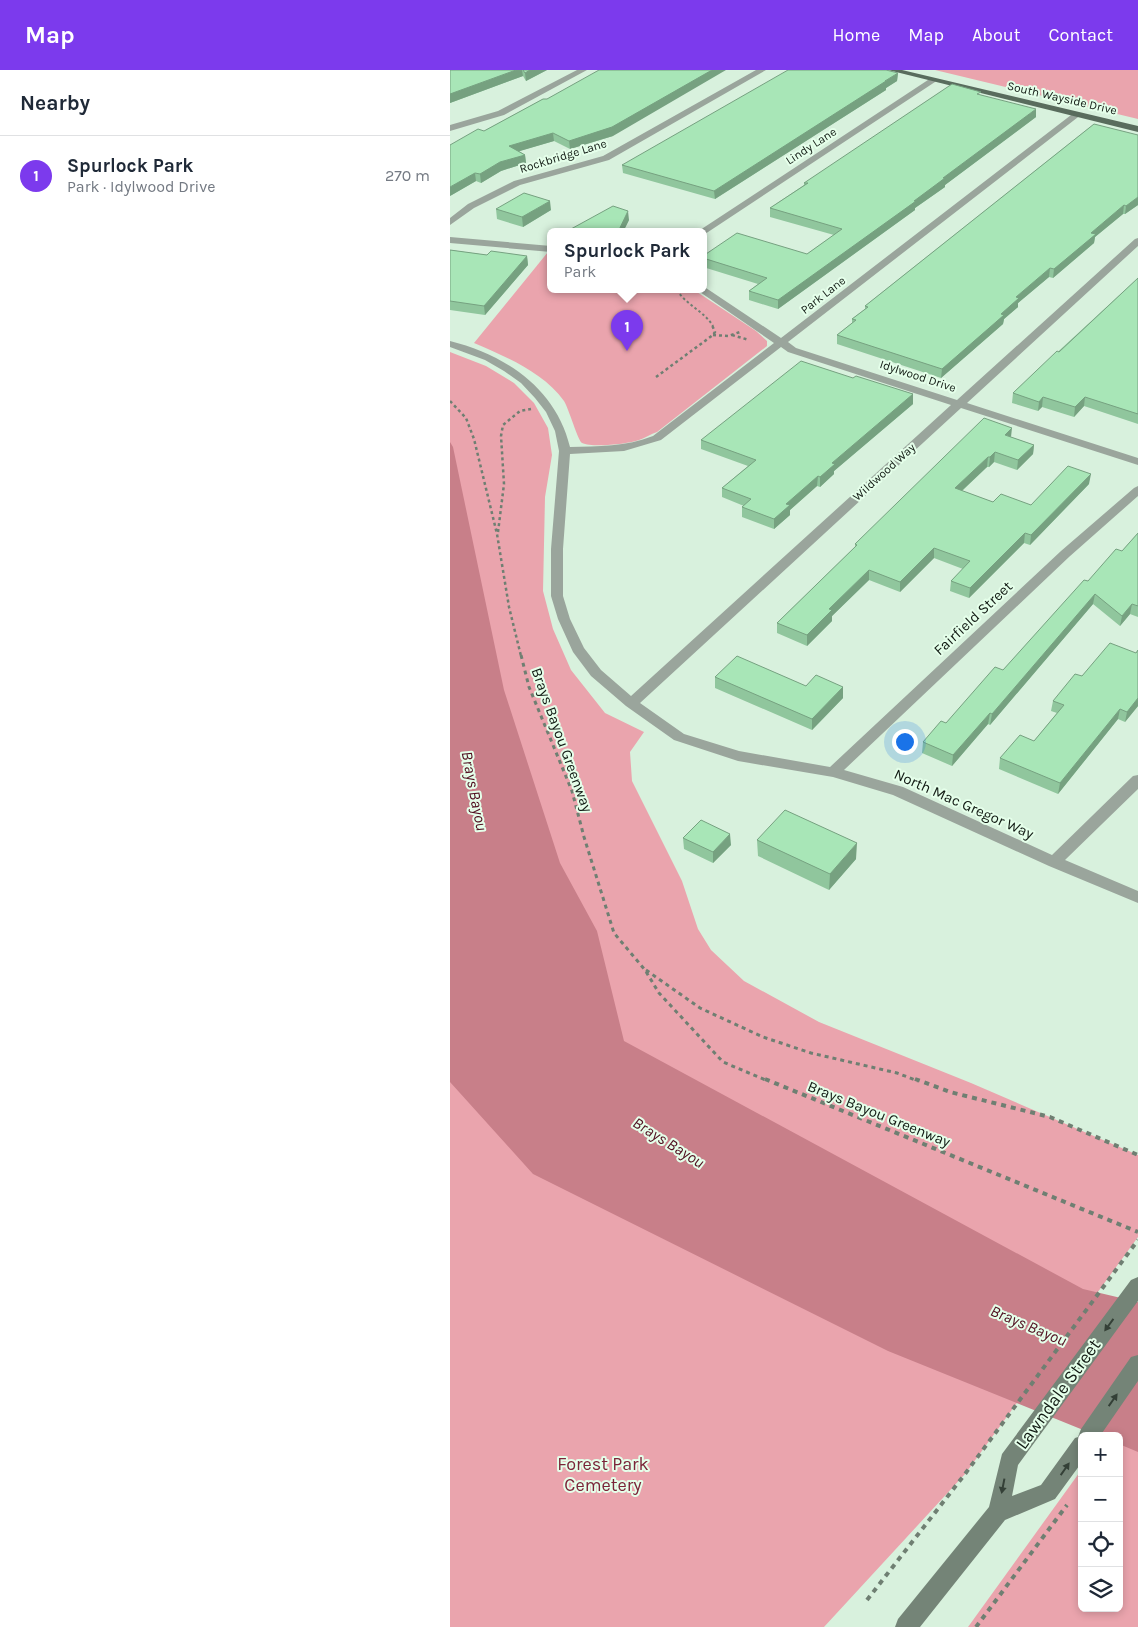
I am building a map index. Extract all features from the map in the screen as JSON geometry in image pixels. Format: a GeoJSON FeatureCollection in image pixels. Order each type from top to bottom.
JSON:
{"type":"FeatureCollection","features":[{"type":"Feature","properties":{"kind":"main road","name":"South Wayside Drive"},"geometry":{"type":"LineString","coordinates":[[892,70],[1138,129]]}},
{"type":"Feature","properties":{"kind":"main road","name":"Lawndale Street"},"geometry":{"type":"LineString","coordinates":[[906,1627],[998,1512],[1009,1461],[1138,1286]]}},
{"type":"Feature","properties":{"kind":"main road"},"geometry":{"type":"LineString","coordinates":[[1091,1432],[1138,1364]]}},
{"type":"Feature","properties":{"kind":"main road","name":"Lawndale Street"},"geometry":{"type":"LineString","coordinates":[[998,1512],[1048,1492],[1078,1451]]}},
{"type":"Feature","properties":{"kind":"street"},"geometry":{"type":"LineString","coordinates":[[450,128],[501,113],[583,70]]}},
{"type":"Feature","properties":{"kind":"street","name":"Rockbridge Lane"},"geometry":{"type":"LineString","coordinates":[[450,222],[471,206],[517,183],[606,158],[762,70]]}},
{"type":"Feature","properties":{"kind":"street","name":"Lindy Lane"},"geometry":{"type":"LineString","coordinates":[[707,229],[934,80]]}},
{"type":"Feature","properties":{"kind":"street","name":"Park Lane"},"geometry":{"type":"LineString","coordinates":[[565,451],[627,447],[645,444],[657,438],[1078,114]]}},
{"type":"Feature","properties":{"kind":"street"},"geometry":{"type":"LineString","coordinates":[[450,240],[547,249]]}},
{"type":"Feature","properties":{"kind":"street","name":"Wildwood Way"},"geometry":{"type":"LineString","coordinates":[[631,702],[1138,241]]}},
{"type":"Feature","properties":{"kind":"street","name":"Idylwood Drive"},"geometry":{"type":"LineString","coordinates":[[706,293],[792,350],[1138,462]]}},
{"type":"Feature","properties":{"kind":"street","name":"North Mac Gregor Way"},"geometry":{"type":"LineString","coordinates":[[450,344],[471,350],[504,366],[526,383],[548,405],[558,420],[564,436],[565,451],[557,549],[557,596],[564,619],[578,649],[596,673],[631,702],[679,736],[738,756],[833,772],[898,791],[1054,862],[1138,897]]}},
{"type":"Feature","properties":{"kind":"street","name":"Fairfield Street"},"geometry":{"type":"LineString","coordinates":[[833,772],[1064,554],[1138,490]]}},
{"type":"Feature","properties":{"kind":"street"},"geometry":{"type":"LineString","coordinates":[[1054,862],[1138,780]]}},
{"type":"Feature","properties":{"kind":"path"},"geometry":{"type":"LineString","coordinates":[[678,293],[696,307],[714,328],[714,335]]}},
{"type":"Feature","properties":{"kind":"path"},"geometry":{"type":"LineString","coordinates":[[656,377],[714,335],[728,336],[745,330]]}},
{"type":"Feature","properties":{"kind":"path","name":"Brays Bayou Greenway"},"geometry":{"type":"LineString","coordinates":[[450,401],[466,418],[474,439],[497,534],[509,607],[529,687],[572,791],[584,837],[614,933],[645,970],[659,993],[723,1062],[1138,1232]]}},
{"type":"Feature","properties":{"kind":"path","name":"Brays Bayou Greenway"},"geometry":{"type":"LineString","coordinates":[[497,534],[504,484],[501,436],[503,425],[520,411],[548,405]]}},
{"type":"Feature","properties":{"kind":"path","name":"Brays Bayou Greenway"},"geometry":{"type":"LineString","coordinates":[[645,970],[700,1008],[764,1037],[810,1053],[897,1073],[950,1092],[1050,1117],[1138,1155]]}},
{"type":"Feature","properties":{"kind":"path"},"geometry":{"type":"LineString","coordinates":[[867,1600],[986,1446],[1138,1240]]}},
{"type":"Feature","properties":{"kind":"path"},"geometry":{"type":"LineString","coordinates":[[976,1627],[1066,1506]]}},
{"type":"Feature","properties":{"kind":"green space"},"geometry":{"type":"Polygon","coordinates":[[[935,70],[1138,70],[1138,119],[935,70]]]}},
{"type":"Feature","properties":{"kind":"green space"},"geometry":{"type":"Polygon","coordinates":[[[547,253],[547,293],[699,293],[756,331],[767,341],[767,346],[657,432],[627,443],[602,445],[587,444],[580,441],[564,401],[546,382],[523,366],[474,343],[547,253]]]}},
{"type":"Feature","properties":{"kind":"green space","name":"Forest Park Cemetery"},"geometry":{"type":"Polygon","coordinates":[[[450,352],[486,366],[514,383],[534,403],[548,428],[552,455],[545,497],[543,591],[553,629],[571,670],[605,713],[644,732],[630,752],[632,781],[682,881],[698,929],[711,950],[744,981],[819,1022],[971,1083],[1138,1155],[1138,1237],[965,1474],[824,1627],[450,1627],[450,352]]]}},
{"type":"Feature","properties":{"kind":"green space"},"geometry":{"type":"Polygon","coordinates":[[[1138,1388],[1138,1627],[968,1627],[1078,1475],[1078,1612],[1123,1612],[1123,1432],[1121,1432],[1138,1388]]]}},
{"type":"Feature","properties":{"kind":"water","name":"Brays Bayou"},"geometry":{"type":"Polygon","coordinates":[[[450,442],[453,447],[504,690],[560,863],[597,931],[624,1041],[1083,1289],[1138,1302],[1138,1452],[1123,1446],[1123,1432],[1088,1432],[888,1351],[533,1174],[450,1082],[450,442]]]}},
{"type":"Feature","properties":{"kind":"building"},"geometry":{"type":"Polygon","coordinates":[[[450,70],[516,70],[450,94],[450,70]]]}},
{"type":"Feature","properties":{"kind":"building"},"geometry":{"type":"Polygon","coordinates":[[[599,70],[712,70],[612,127],[569,141],[553,133],[509,146],[525,155],[500,162],[480,174],[475,173],[450,187],[450,145],[478,129],[484,131],[599,70]]]}},
{"type":"Feature","properties":{"kind":"building"},"geometry":{"type":"Polygon","coordinates":[[[788,70],[886,70],[898,73],[714,191],[622,165],[788,70]]]}},
{"type":"Feature","properties":{"kind":"building"},"geometry":{"type":"Polygon","coordinates":[[[952,84],[981,92],[977,94],[1036,109],[914,201],[916,201],[778,300],[749,291],[767,278],[707,259],[707,253],[737,233],[807,254],[842,229],[770,208],[808,183],[804,183],[952,84]]]}},
{"type":"Feature","properties":{"kind":"building"},"geometry":{"type":"Polygon","coordinates":[[[1094,124],[1138,135],[1138,197],[1126,206],[1124,205],[1091,233],[1096,234],[1054,269],[1050,268],[1016,297],[1019,298],[1001,314],[1004,315],[942,369],[837,335],[856,320],[852,319],[868,307],[865,306],[1094,124]]]}},
{"type":"Feature","properties":{"kind":"building"},"geometry":{"type":"Polygon","coordinates":[[[524,193],[550,201],[522,217],[496,209],[524,193]]]}},
{"type":"Feature","properties":{"kind":"building"},"geometry":{"type":"Polygon","coordinates":[[[613,206],[628,211],[620,228],[573,228],[613,206]]]}},
{"type":"Feature","properties":{"kind":"building"},"geometry":{"type":"Polygon","coordinates":[[[450,250],[487,255],[491,251],[527,256],[484,306],[450,301],[450,250]]]}},
{"type":"Feature","properties":{"kind":"building"},"geometry":{"type":"Polygon","coordinates":[[[1138,278],[1138,414],[1085,397],[1075,407],[1043,397],[1039,402],[1013,393],[1057,351],[1059,352],[1138,278]]]}},
{"type":"Feature","properties":{"kind":"building"},"geometry":{"type":"Polygon","coordinates":[[[801,361],[853,378],[856,376],[913,394],[832,463],[835,464],[820,477],[818,476],[786,504],[790,505],[774,519],[742,507],[751,499],[722,488],[756,460],[701,440],[801,361]]]}},
{"type":"Feature","properties":{"kind":"building"},"geometry":{"type":"Polygon","coordinates":[[[984,418],[1012,428],[1005,435],[1034,445],[1018,460],[995,452],[955,488],[993,502],[1001,494],[1031,505],[1068,466],[1091,474],[1031,535],[1025,533],[970,588],[951,581],[970,561],[934,548],[900,582],[869,570],[829,609],[832,610],[807,635],[777,623],[857,545],[855,544],[984,418]]]}},
{"type":"Feature","properties":{"kind":"building"},"geometry":{"type":"Polygon","coordinates":[[[1138,533],[1138,606],[1132,604],[1122,616],[1095,594],[992,714],[990,713],[953,755],[923,742],[941,721],[946,723],[995,667],[1003,670],[1084,580],[1088,581],[1116,549],[1122,551],[1138,533]]]}},
{"type":"Feature","properties":{"kind":"building"},"geometry":{"type":"Polygon","coordinates":[[[1110,643],[1136,653],[1138,650],[1138,698],[1127,712],[1120,709],[1060,783],[1000,758],[1020,735],[1034,741],[1064,705],[1053,701],[1075,674],[1082,676],[1110,643]]]}},
{"type":"Feature","properties":{"kind":"building"},"geometry":{"type":"Polygon","coordinates":[[[737,656],[806,686],[816,675],[843,687],[812,719],[715,677],[737,656]]]}},
{"type":"Feature","properties":{"kind":"building"},"geometry":{"type":"Polygon","coordinates":[[[785,810],[857,843],[830,874],[757,840],[785,810]]]}},
{"type":"Feature","properties":{"kind":"building"},"geometry":{"type":"Polygon","coordinates":[[[701,820],[730,834],[713,852],[683,838],[701,820]]]}},
{"type":"Feature","properties":{"kind":"place","name":"Spurlock Park"},"geometry":{"type":"Point","coordinates":[627,351]}}]}
